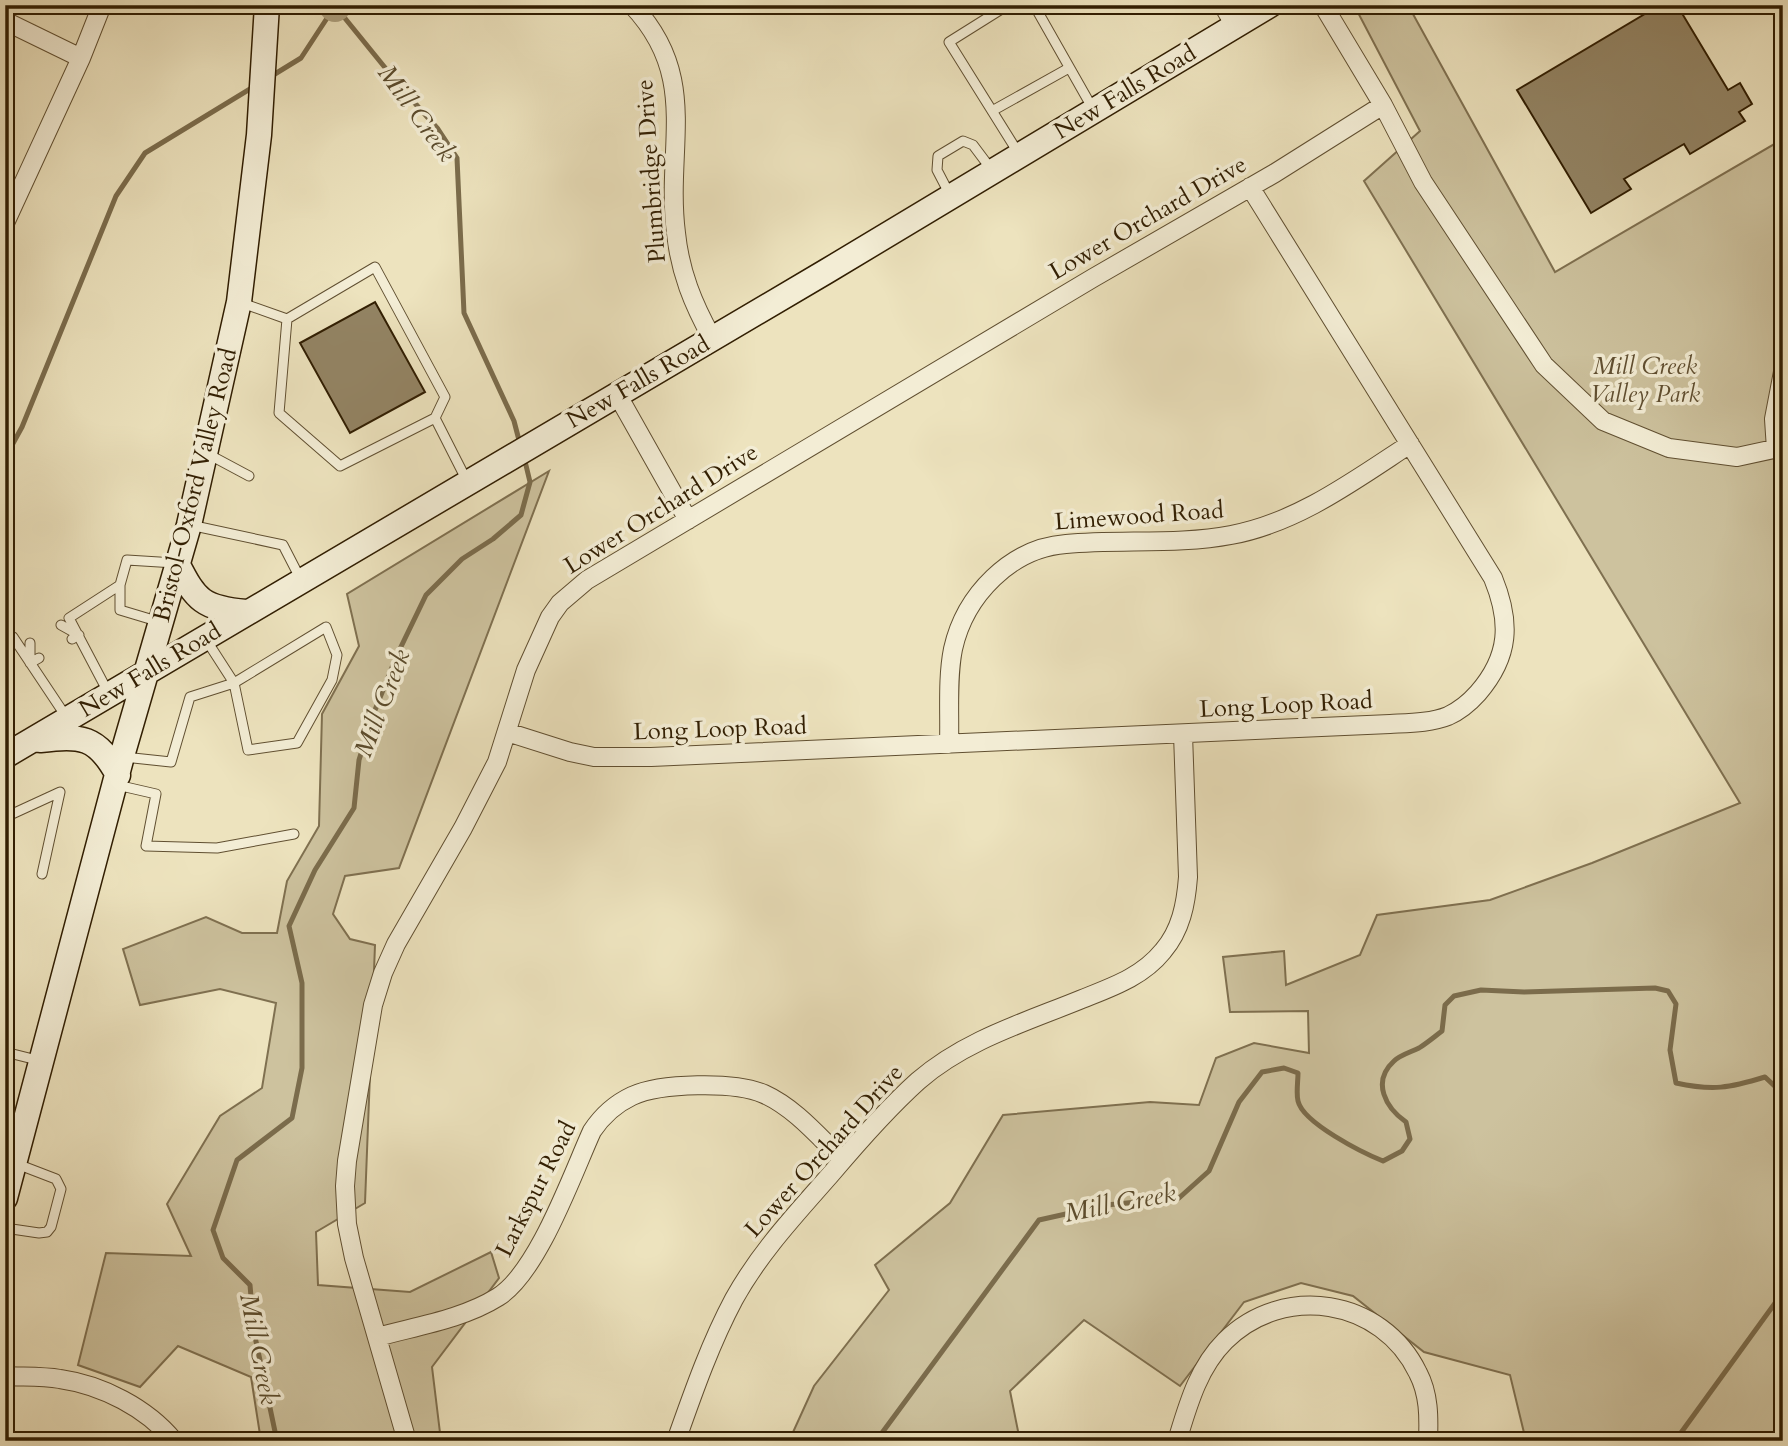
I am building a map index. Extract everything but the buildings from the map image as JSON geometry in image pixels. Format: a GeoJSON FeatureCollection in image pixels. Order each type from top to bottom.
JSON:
{"type":"FeatureCollection","features":[{"type":"Feature","properties":{"kind":"main road","name":"Bristol-Oxford Valley Road"},"geometry":{"type":"LineString","coordinates":[[5,1198],[188,525],[239,302],[259,135],[267,5]]}},
{"type":"Feature","properties":{"kind":"main road","name":"New Falls Road"},"geometry":{"type":"LineString","coordinates":[[5,756],[1094,111],[1229,16],[1270,5]]}},
{"type":"Feature","properties":{"kind":"main road"},"geometry":{"type":"LineString","coordinates":[[177,563],[190,590],[204,603],[222,610],[246,612]]}},
{"type":"Feature","properties":{"kind":"main road"},"geometry":{"type":"LineString","coordinates":[[32,740],[71,736],[84,740],[108,757],[119,772]]}},
{"type":"Feature","properties":{"kind":"street"},"geometry":{"type":"LineString","coordinates":[[5,223],[102,5]]}},
{"type":"Feature","properties":{"kind":"street","name":"Plumbridge Drive"},"geometry":{"type":"LineString","coordinates":[[632,5],[648,22],[667,58],[677,110],[675,231],[688,291],[712,338]]}},
{"type":"Feature","properties":{"kind":"street"},"geometry":{"type":"LineString","coordinates":[[1323,5],[1383,105],[1423,182],[1544,365],[1603,421],[1669,448],[1737,457],[1779,448],[1774,419],[1783,372]]}},
{"type":"Feature","properties":{"kind":"street"},"geometry":{"type":"LineString","coordinates":[[5,22],[80,58]]}},
{"type":"Feature","properties":{"kind":"street","name":"Lower Orchard Drive"},"geometry":{"type":"LineString","coordinates":[[407,1441],[350,1235],[345,1186],[373,1006],[383,973],[396,944],[484,790],[507,732],[534,649],[560,603],[587,580],[1250,187],[1383,105]]}},
{"type":"Feature","properties":{"kind":"street","name":"Long Loop Road"},"geometry":{"type":"LineString","coordinates":[[507,732],[594,757],[651,757],[1390,724],[1430,720],[1452,714],[1471,701],[1489,681],[1497,666],[1506,633],[1499,592],[1465,529],[1250,187]]}},
{"type":"Feature","properties":{"kind":"street"},"geometry":{"type":"LineString","coordinates":[[617,394],[688,520]]}},
{"type":"Feature","properties":{"kind":"street","name":"Limewood Road"},"geometry":{"type":"LineString","coordinates":[[949,744],[950,669],[961,621],[979,593],[1012,562],[1036,550],[1064,544],[1214,538],[1260,528],[1304,509],[1410,444]]}},
{"type":"Feature","properties":{"kind":"street","name":"Lower Orchard Drive"},"geometry":{"type":"LineString","coordinates":[[676,1441],[712,1343],[757,1262],[799,1208],[916,1083],[953,1055],[983,1038],[1121,983],[1147,967],[1163,951],[1183,914],[1188,888],[1183,734]]}},
{"type":"Feature","properties":{"kind":"street","name":"Larkspur Road"},"geometry":{"type":"LineString","coordinates":[[377,1337],[484,1306],[515,1283],[529,1264],[592,1131],[600,1119],[633,1095],[653,1090],[701,1086],[732,1086],[752,1090],[781,1104],[843,1160]]}},
{"type":"Feature","properties":{"kind":"street"},"geometry":{"type":"LineString","coordinates":[[1177,1441],[1192,1395],[1207,1363],[1225,1342],[1238,1329],[1272,1310],[1294,1305],[1312,1305],[1349,1312],[1391,1337],[1410,1357],[1426,1395],[1429,1441]]}},
{"type":"Feature","properties":{"kind":"street"},"geometry":{"type":"LineString","coordinates":[[5,1376],[60,1379],[89,1385],[132,1406],[153,1420],[174,1441]]}},
{"type":"Feature","properties":{"kind":"lane"},"geometry":{"type":"LineString","coordinates":[[1008,5],[949,42],[1020,155]]}},
{"type":"Feature","properties":{"kind":"lane"},"geometry":{"type":"LineString","coordinates":[[1034,5],[1094,111]]}},
{"type":"Feature","properties":{"kind":"lane"},"geometry":{"type":"LineString","coordinates":[[992,111],[1069,68]]}},
{"type":"Feature","properties":{"kind":"lane"},"geometry":{"type":"LineString","coordinates":[[951,196],[937,170],[938,156],[948,148],[963,141],[973,145],[993,171]]}},
{"type":"Feature","properties":{"kind":"lane"},"geometry":{"type":"LineString","coordinates":[[374,267],[445,397],[435,418],[340,466],[279,413],[287,319],[374,267]]}},
{"type":"Feature","properties":{"kind":"lane"},"geometry":{"type":"LineString","coordinates":[[239,302],[287,319]]}},
{"type":"Feature","properties":{"kind":"lane"},"geometry":{"type":"LineString","coordinates":[[435,418],[468,482]]}},
{"type":"Feature","properties":{"kind":"lane"},"geometry":{"type":"LineString","coordinates":[[204,453],[249,476]]}},
{"type":"Feature","properties":{"kind":"lane"},"geometry":{"type":"LineString","coordinates":[[188,525],[283,545],[301,580]]}},
{"type":"Feature","properties":{"kind":"lane"},"geometry":{"type":"LineString","coordinates":[[162,622],[120,610],[120,585],[127,560],[177,563]]}},
{"type":"Feature","properties":{"kind":"lane"},"geometry":{"type":"LineString","coordinates":[[79,652],[69,618],[120,585]]}},
{"type":"Feature","properties":{"kind":"lane"},"geometry":{"type":"LineString","coordinates":[[61,625],[75,637],[110,695]]}},
{"type":"Feature","properties":{"kind":"lane"},"geometry":{"type":"LineString","coordinates":[[119,772],[171,762],[190,697],[234,683],[326,627],[337,655],[332,681],[297,743],[248,750],[234,683],[204,638]]}},
{"type":"Feature","properties":{"kind":"lane"},"geometry":{"type":"LineString","coordinates":[[13,637],[68,720]]}},
{"type":"Feature","properties":{"kind":"lane"},"geometry":{"type":"LineString","coordinates":[[30,643],[30,663]]}},
{"type":"Feature","properties":{"kind":"lane"},"geometry":{"type":"LineString","coordinates":[[30,663],[39,658]]}},
{"type":"Feature","properties":{"kind":"lane"},"geometry":{"type":"LineString","coordinates":[[30,663],[46,671]]}},
{"type":"Feature","properties":{"kind":"lane"},"geometry":{"type":"LineString","coordinates":[[119,772],[156,794],[146,846],[217,848],[294,834]]}},
{"type":"Feature","properties":{"kind":"lane"},"geometry":{"type":"LineString","coordinates":[[5,804],[8,816],[60,792],[42,874]]}},
{"type":"Feature","properties":{"kind":"lane"},"geometry":{"type":"LineString","coordinates":[[5,1052],[43,1061]]}},
{"type":"Feature","properties":{"kind":"lane"},"geometry":{"type":"LineString","coordinates":[[5,1228],[47,1232],[51,1227],[61,1189],[56,1179],[16,1164]]}},
{"type":"Feature","properties":{"kind":"green space","name":"Mill Creek Valley Park"},"geometry":{"type":"Polygon","coordinates":[[[1354,5],[1408,5],[1555,272],[1783,139],[1783,1441],[1526,1441],[1510,1375],[1424,1352],[1353,1296],[1301,1283],[1244,1302],[1180,1386],[1084,1320],[1010,1391],[1020,1441],[789,1441],[814,1386],[889,1290],[875,1265],[950,1203],[1003,1115],[1150,1102],[1199,1105],[1216,1058],[1254,1043],[1309,1053],[1308,1011],[1230,1012],[1223,957],[1284,951],[1286,985],[1360,955],[1377,915],[1490,900],[1592,863],[1740,803],[1364,181],[1420,131],[1354,5]]]}},
{"type":"Feature","properties":{"kind":"green space"},"geometry":{"type":"Polygon","coordinates":[[[549,471],[399,868],[345,876],[333,914],[350,939],[375,945],[365,1203],[316,1232],[318,1285],[410,1292],[491,1252],[499,1278],[432,1367],[441,1441],[261,1441],[251,1377],[178,1346],[140,1387],[78,1365],[106,1253],[191,1256],[167,1204],[220,1116],[262,1088],[276,1003],[220,989],[140,1005],[123,949],[206,917],[242,933],[277,933],[287,881],[319,826],[322,714],[359,646],[347,594],[549,471]]]}},
{"type":"Feature","properties":{"kind":"waterway","name":"Mill Creek"},"geometry":{"type":"LineString","coordinates":[[270,77],[301,58],[335,6],[438,129],[457,158],[464,313],[514,421],[520,444]]}},
{"type":"Feature","properties":{"kind":"waterway"},"geometry":{"type":"LineString","coordinates":[[5,458],[22,427],[116,196],[145,153],[255,86]]}},
{"type":"Feature","properties":{"kind":"waterway","name":"Mill Creek"},"geometry":{"type":"LineString","coordinates":[[277,1441],[254,1332],[250,1285],[223,1258],[213,1230],[237,1160],[292,1118],[302,1068],[302,983],[289,926],[315,870],[354,808],[359,760],[373,715],[397,655],[426,595],[462,559],[493,539],[521,515],[530,482],[524,457]]}},
{"type":"Feature","properties":{"kind":"waterway","name":"Mill Creek"},"geometry":{"type":"LineString","coordinates":[[876,1441],[1039,1220],[1106,1205],[1179,1198],[1209,1171],[1239,1102],[1262,1072],[1284,1068],[1298,1073],[1297,1098],[1302,1110],[1322,1128],[1349,1144],[1383,1161],[1402,1151],[1410,1139],[1406,1122],[1387,1102],[1382,1086],[1383,1077],[1396,1059],[1419,1048],[1442,1031],[1445,1005],[1454,996],[1481,990],[1524,992],[1655,988],[1668,991],[1676,1004],[1670,1050],[1676,1083],[1721,1087],[1765,1077],[1783,1094]]}},
{"type":"Feature","properties":{"kind":"waterway","name":"Mill Creek"},"geometry":{"type":"LineString","coordinates":[[1675,1441],[1783,1292]]}}]}
